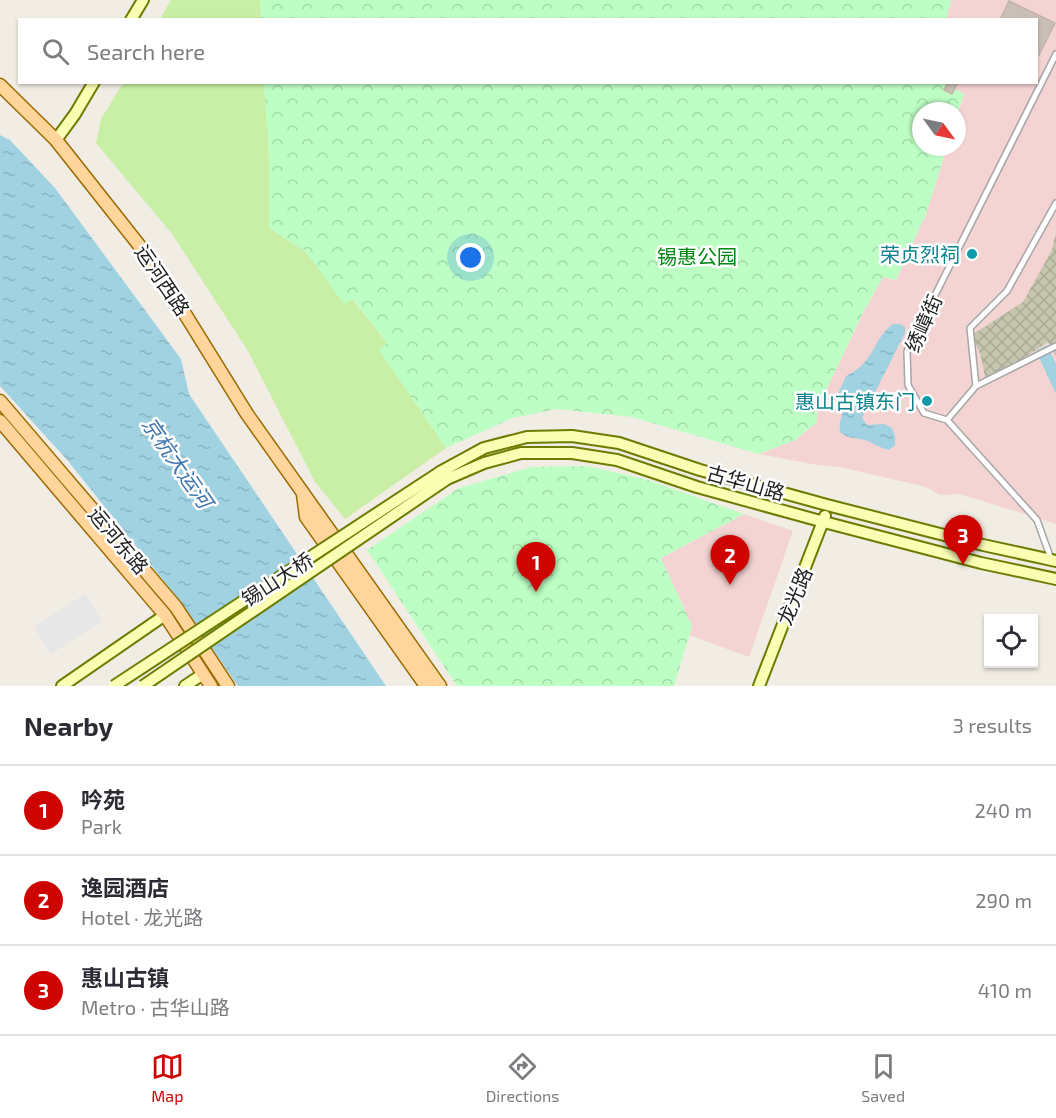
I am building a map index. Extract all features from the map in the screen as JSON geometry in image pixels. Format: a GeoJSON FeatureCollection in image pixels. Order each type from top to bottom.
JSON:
{"type":"FeatureCollection","features":[{"type":"Feature","properties":{"kind":"main road"},"geometry":{"type":"LineString","coordinates":[[132,18],[143,0]]}},
{"type":"Feature","properties":{"kind":"main road"},"geometry":{"type":"LineString","coordinates":[[56,140],[93,84]]}},
{"type":"Feature","properties":{"kind":"main road","name":"运河西路"},"geometry":{"type":"LineString","coordinates":[[0,85],[56,140],[154,264],[247,414],[440,686]]}},
{"type":"Feature","properties":{"kind":"main road","name":"运河东路"},"geometry":{"type":"LineString","coordinates":[[0,401],[176,607],[228,686]]}},
{"type":"Feature","properties":{"kind":"main road","name":"运河东路"},"geometry":{"type":"LineString","coordinates":[[0,421],[165,615],[211,686]]}},
{"type":"Feature","properties":{"kind":"main road","name":"古华山路"},"geometry":{"type":"LineString","coordinates":[[443,475],[484,448],[527,437],[572,436],[619,443],[700,470],[827,506],[1054,561]]}},
{"type":"Feature","properties":{"kind":"main road","name":"古华山路"},"geometry":{"type":"LineString","coordinates":[[443,475],[520,453],[572,453],[617,460],[697,487],[824,522],[981,563],[1056,579]]}},
{"type":"Feature","properties":{"kind":"main road","name":"锡山大桥"},"geometry":{"type":"LineString","coordinates":[[114,686],[443,475]]}},
{"type":"Feature","properties":{"kind":"main road","name":"锡山大桥"},"geometry":{"type":"LineString","coordinates":[[143,686],[443,475]]}},
{"type":"Feature","properties":{"kind":"main road","name":"运河西路"},"geometry":{"type":"LineString","coordinates":[[303,493],[306,517],[426,686]]}},
{"type":"Feature","properties":{"kind":"main road","name":"龙光路"},"geometry":{"type":"LineString","coordinates":[[759,686],[824,522],[827,506]]}},
{"type":"Feature","properties":{"kind":"main road"},"geometry":{"type":"LineString","coordinates":[[62,686],[165,615]]}},
{"type":"Feature","properties":{"kind":"main road"},"geometry":{"type":"LineString","coordinates":[[185,686],[203,674]]}},
{"type":"Feature","properties":{"kind":"street","name":"绣嶂街"},"geometry":{"type":"LineString","coordinates":[[1054,561],[1037,520],[947,420],[924,413],[908,385],[907,351],[1056,54]]}},
{"type":"Feature","properties":{"kind":"street"},"geometry":{"type":"LineString","coordinates":[[976,386],[970,328],[1007,291],[1056,203]]}},
{"type":"Feature","properties":{"kind":"street"},"geometry":{"type":"LineString","coordinates":[[947,420],[976,386],[1056,346]]}},
{"type":"Feature","properties":{"kind":"shaded area"},"geometry":{"type":"Polygon","coordinates":[[[951,0],[1056,0],[1056,524],[960,494],[940,495],[926,487],[840,467],[759,454],[795,440],[817,422],[817,409],[864,311],[883,277],[896,280],[926,214],[944,156],[966,156],[966,102],[961,102],[964,94],[945,84],[1038,84],[1038,18],[946,18],[951,0]]]}},
{"type":"Feature","properties":{"kind":"shaded area"},"geometry":{"type":"Polygon","coordinates":[[[1056,233],[1056,357],[1048,342],[986,383],[981,356],[972,335],[1023,302],[1052,250],[1056,233]]]}},
{"type":"Feature","properties":{"kind":"shaded area"},"geometry":{"type":"Polygon","coordinates":[[[744,514],[793,531],[749,657],[689,635],[692,626],[661,558],[744,514]]]}},
{"type":"Feature","properties":{"kind":"shaded area"},"geometry":{"type":"Polygon","coordinates":[[[85,594],[102,621],[51,654],[34,627],[85,594]]]}},
{"type":"Feature","properties":{"kind":"green space"},"geometry":{"type":"Polygon","coordinates":[[[171,0],[260,0],[261,18],[161,18],[171,0]]]}},
{"type":"Feature","properties":{"kind":"green space"},"geometry":{"type":"Polygon","coordinates":[[[260,0],[951,0],[946,18],[261,18],[260,0]]]}},
{"type":"Feature","properties":{"kind":"green space"},"geometry":{"type":"Polygon","coordinates":[[[122,84],[264,84],[269,159],[269,228],[306,252],[344,304],[352,299],[387,343],[379,350],[446,448],[345,519],[315,482],[248,351],[172,234],[96,143],[101,119],[122,84]]]}},
{"type":"Feature","properties":{"kind":"green space","name":"锡惠公园"},"geometry":{"type":"Polygon","coordinates":[[[264,84],[946,84],[964,94],[961,102],[912,102],[912,156],[944,156],[926,214],[896,280],[883,277],[864,311],[817,409],[817,422],[795,440],[759,454],[632,417],[557,409],[513,418],[446,448],[378,350],[387,343],[353,299],[344,305],[306,252],[269,228],[269,159],[264,84]]]}},
{"type":"Feature","properties":{"kind":"green space"},"geometry":{"type":"Polygon","coordinates":[[[587,466],[645,479],[744,514],[661,558],[692,626],[674,686],[457,686],[367,550],[459,488],[531,467],[587,466]]]}},
{"type":"Feature","properties":{"kind":"water","name":"京杭大运河"},"geometry":{"type":"Polygon","coordinates":[[[0,135],[10,140],[55,188],[181,359],[189,394],[386,686],[238,686],[175,595],[68,461],[0,386],[0,135]]]}},
{"type":"Feature","properties":{"kind":"water"},"geometry":{"type":"Polygon","coordinates":[[[893,324],[905,327],[905,333],[862,418],[867,425],[884,424],[892,428],[895,445],[889,450],[840,432],[846,400],[838,394],[846,376],[863,364],[881,336],[893,324]]]}},
{"type":"Feature","properties":{"kind":"water"},"geometry":{"type":"Polygon","coordinates":[[[1047,345],[1056,364],[1056,394],[1036,351],[1047,345]]]}},
{"type":"Feature","properties":{"kind":"building"},"geometry":{"type":"Polygon","coordinates":[[[1009,1],[1055,23],[1039,55],[1038,18],[1001,18],[1009,1]]]}},
{"type":"Feature","properties":{"kind":"building"},"geometry":{"type":"Polygon","coordinates":[[[947,84],[957,84],[952,94],[944,90],[947,84]]]}},
{"type":"Feature","properties":{"kind":"place","name":"荣贞烈祠"},"geometry":{"type":"Point","coordinates":[972,254]}},
{"type":"Feature","properties":{"kind":"place","name":"惠山古镇东门"},"geometry":{"type":"Point","coordinates":[927,401]}},
{"type":"Feature","properties":{"kind":"place","name":"惠山古镇"},"geometry":{"type":"Point","coordinates":[963,565]}},
{"type":"Feature","properties":{"kind":"place","name":"逸园酒店"},"geometry":{"type":"Point","coordinates":[730,585]}},
{"type":"Feature","properties":{"kind":"place","name":"吟苑"},"geometry":{"type":"Point","coordinates":[536,592]}}]}
